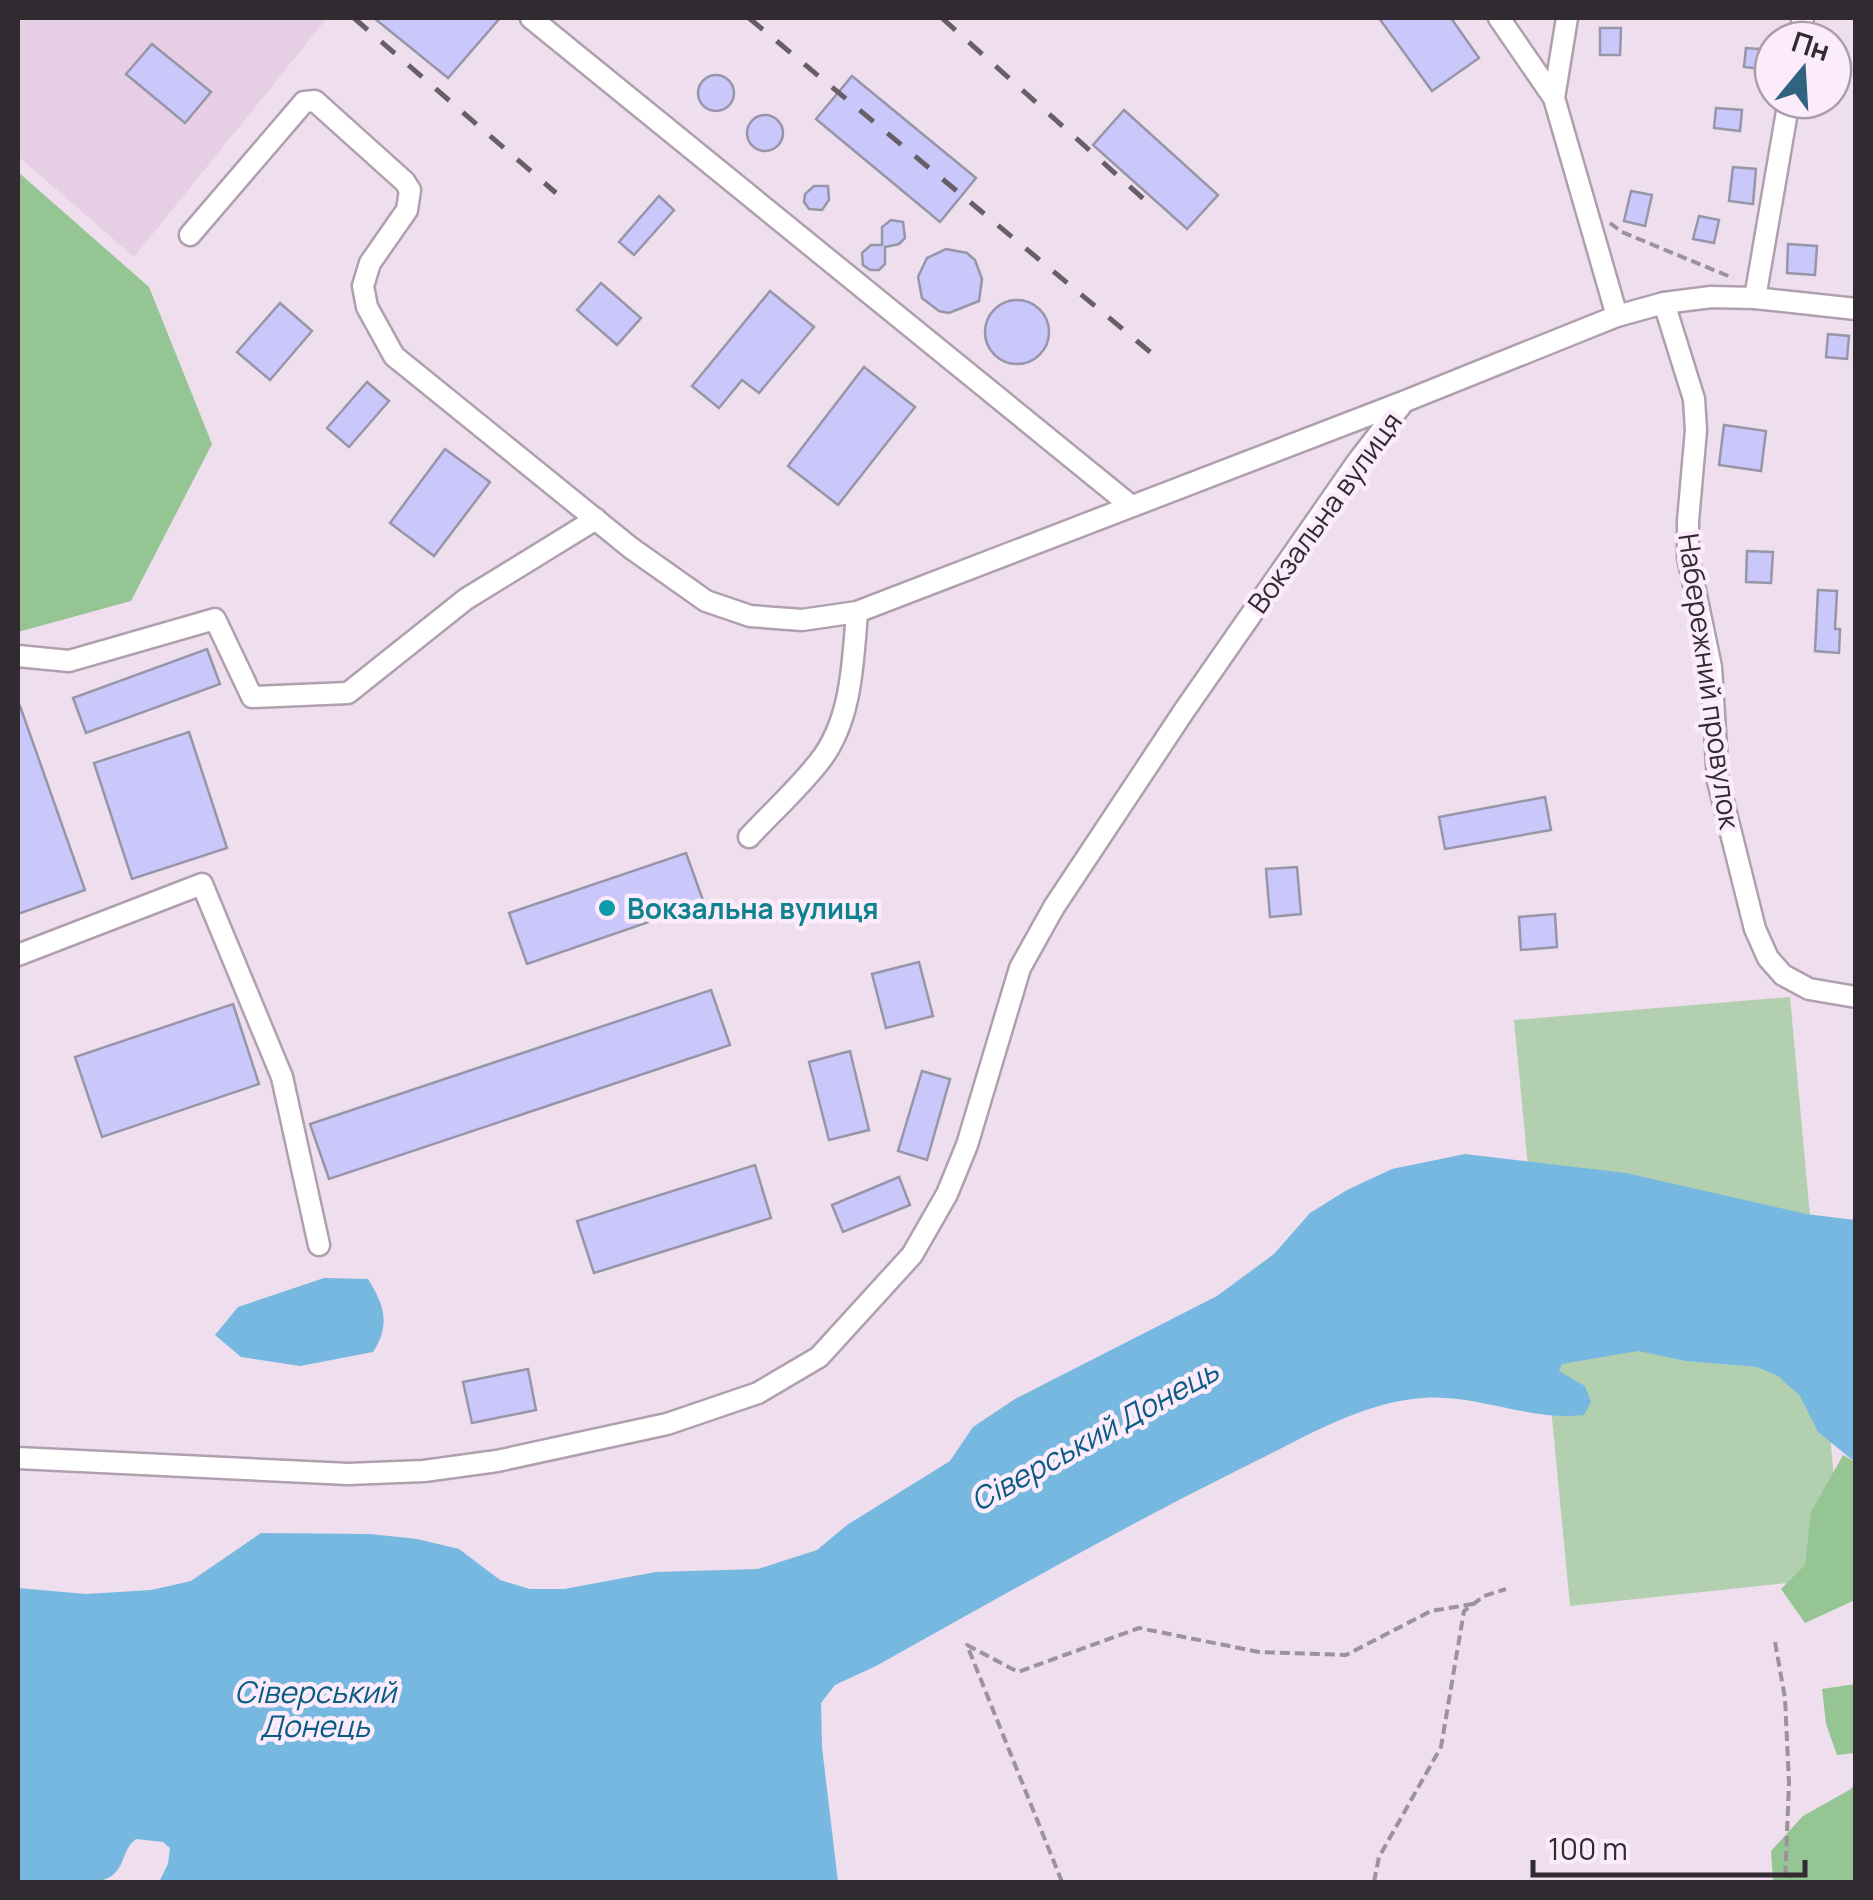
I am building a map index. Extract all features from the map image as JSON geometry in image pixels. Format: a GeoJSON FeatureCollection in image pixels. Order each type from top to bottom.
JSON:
{"type":"FeatureCollection","features":[{"type":"Feature","properties":{"kind":"street"},"geometry":{"type":"LineString","coordinates":[[530,18],[1130,505]]}},
{"type":"Feature","properties":{"kind":"street"},"geometry":{"type":"LineString","coordinates":[[1499,18],[1554,98],[1617,316]]}},
{"type":"Feature","properties":{"kind":"street"},"geometry":{"type":"LineString","coordinates":[[1554,98],[1567,18]]}},
{"type":"Feature","properties":{"kind":"street","name":"Вокзальна вулиця"},"geometry":{"type":"LineString","coordinates":[[190,235],[304,102],[316,101],[406,182],[410,190],[407,210],[365,272],[367,307],[394,356],[596,520],[706,601],[750,616],[802,620],[857,612],[1617,316],[1664,303],[1711,297],[1856,309]]}},
{"type":"Feature","properties":{"kind":"street"},"geometry":{"type":"LineString","coordinates":[[1755,298],[1786,120]]}},
{"type":"Feature","properties":{"kind":"street","name":"Набережний провулок"},"geometry":{"type":"LineString","coordinates":[[1664,303],[1694,399],[1696,430],[1688,557],[1711,667],[1718,781],[1755,929],[1768,958],[1783,976],[1809,989],[1856,997]]}},
{"type":"Feature","properties":{"kind":"street","name":"Вокзальна вулиця"},"geometry":{"type":"LineString","coordinates":[[18,1458],[348,1474],[424,1471],[497,1461],[667,1424],[758,1393],[819,1357],[912,1254],[947,1194],[967,1145],[1020,968],[1054,906],[1184,710],[1403,402]]}},
{"type":"Feature","properties":{"kind":"street"},"geometry":{"type":"LineString","coordinates":[[18,656],[69,661],[215,619],[252,697],[348,693],[466,598],[596,520]]}},
{"type":"Feature","properties":{"kind":"street"},"geometry":{"type":"LineString","coordinates":[[748,837],[821,760],[837,731],[852,679],[857,612]]}},
{"type":"Feature","properties":{"kind":"street"},"geometry":{"type":"LineString","coordinates":[[18,954],[202,884],[282,1077],[319,1244]]}},
{"type":"Feature","properties":{"kind":"path"},"geometry":{"type":"LineString","coordinates":[[1601,214],[1622,232],[1742,283],[1755,298]]}},
{"type":"Feature","properties":{"kind":"path"},"geometry":{"type":"LineString","coordinates":[[1374,1882],[1379,1857],[1441,1747],[1464,1611],[1484,1596],[1506,1589]]}},
{"type":"Feature","properties":{"kind":"path"},"geometry":{"type":"LineString","coordinates":[[1062,1882],[967,1645],[1018,1672],[1138,1628],[1259,1652],[1346,1655],[1431,1611],[1473,1604]]}},
{"type":"Feature","properties":{"kind":"path"},"geometry":{"type":"LineString","coordinates":[[1775,1642],[1785,1698],[1789,1783],[1785,1882]]}},
{"type":"Feature","properties":{"kind":"shaded area"},"geometry":{"type":"Polygon","coordinates":[[[18,18],[327,18],[134,257],[18,156],[18,18]]]}},
{"type":"Feature","properties":{"kind":"green space"},"geometry":{"type":"Polygon","coordinates":[[[18,172],[149,287],[212,444],[131,601],[18,632],[18,172]]]}},
{"type":"Feature","properties":{"kind":"green space"},"geometry":{"type":"Polygon","coordinates":[[[1790,997],[1843,1577],[1570,1606],[1514,1020],[1790,997]]]}},
{"type":"Feature","properties":{"kind":"green space"},"geometry":{"type":"Polygon","coordinates":[[[1843,1455],[1855,1462],[1855,1600],[1805,1623],[1781,1589],[1805,1565],[1811,1512],[1843,1455]]]}},
{"type":"Feature","properties":{"kind":"green space"},"geometry":{"type":"Polygon","coordinates":[[[1855,1684],[1855,1753],[1837,1755],[1826,1724],[1822,1689],[1855,1684]]]}},
{"type":"Feature","properties":{"kind":"green space"},"geometry":{"type":"Polygon","coordinates":[[[1855,1783],[1855,1882],[1773,1882],[1771,1851],[1803,1816],[1855,1783]]]}},
{"type":"Feature","properties":{"kind":"water","name":"Сіверський Донець"},"geometry":{"type":"Polygon","coordinates":[[[1465,1154],[1626,1173],[1806,1214],[1855,1220],[1855,1462],[1818,1432],[1800,1396],[1778,1376],[1757,1367],[1686,1361],[1638,1351],[1562,1364],[1559,1371],[1585,1386],[1591,1402],[1584,1415],[1541,1414],[1434,1397],[1390,1403],[1347,1417],[1151,1515],[835,1685],[821,1703],[822,1747],[838,1882],[159,1882],[168,1864],[170,1848],[163,1842],[136,1839],[108,1878],[70,1884],[18,1882],[18,1588],[86,1594],[151,1590],[191,1581],[261,1533],[370,1534],[417,1539],[459,1549],[500,1580],[530,1589],[564,1589],[656,1572],[758,1569],[817,1550],[847,1525],[950,1461],[973,1427],[1015,1399],[1217,1296],[1274,1254],[1310,1213],[1347,1190],[1392,1169],[1465,1154]]]}},
{"type":"Feature","properties":{"kind":"water"},"geometry":{"type":"Polygon","coordinates":[[[324,1278],[368,1279],[378,1297],[384,1323],[373,1352],[300,1366],[241,1357],[215,1335],[238,1307],[324,1278]]]}},
{"type":"Feature","properties":{"kind":"building"},"geometry":{"type":"Polygon","coordinates":[[[374,18],[500,18],[448,78],[374,18]]]}},
{"type":"Feature","properties":{"kind":"building"},"geometry":{"type":"Polygon","coordinates":[[[1379,18],[1451,18],[1479,58],[1432,91],[1379,18]]]}},
{"type":"Feature","properties":{"kind":"building"},"geometry":{"type":"Polygon","coordinates":[[[1600,28],[1621,28],[1620,55],[1600,55],[1600,28]]]}},
{"type":"Feature","properties":{"kind":"building"},"geometry":{"type":"Polygon","coordinates":[[[152,44],[211,92],[185,123],[126,74],[152,44]]]}},
{"type":"Feature","properties":{"kind":"building"},"geometry":{"type":"Polygon","coordinates":[[[1746,48],[1753,49],[1753,68],[1744,67],[1746,48]]]}},
{"type":"Feature","properties":{"kind":"building"},"geometry":{"type":"Polygon","coordinates":[[[716,75],[729,80],[734,93],[729,106],[716,111],[703,106],[698,93],[703,80],[716,75]]]}},
{"type":"Feature","properties":{"kind":"building"},"geometry":{"type":"Polygon","coordinates":[[[852,76],[976,178],[940,222],[816,119],[852,76]]]}},
{"type":"Feature","properties":{"kind":"building"},"geometry":{"type":"Polygon","coordinates":[[[1716,108],[1742,110],[1740,131],[1714,128],[1716,108]]]}},
{"type":"Feature","properties":{"kind":"building"},"geometry":{"type":"Polygon","coordinates":[[[1124,110],[1218,195],[1187,229],[1093,145],[1124,110]]]}},
{"type":"Feature","properties":{"kind":"building"},"geometry":{"type":"Polygon","coordinates":[[[765,115],[778,120],[783,133],[778,146],[765,151],[752,146],[747,133],[752,120],[765,115]]]}},
{"type":"Feature","properties":{"kind":"building"},"geometry":{"type":"Polygon","coordinates":[[[1733,167],[1756,169],[1753,204],[1729,201],[1733,167]]]}},
{"type":"Feature","properties":{"kind":"building"},"geometry":{"type":"Polygon","coordinates":[[[814,186],[828,186],[829,200],[822,210],[809,209],[804,202],[805,194],[814,186]]]}},
{"type":"Feature","properties":{"kind":"building"},"geometry":{"type":"Polygon","coordinates":[[[1631,191],[1652,195],[1645,226],[1624,221],[1631,191]]]}},
{"type":"Feature","properties":{"kind":"building"},"geometry":{"type":"Polygon","coordinates":[[[659,196],[674,210],[634,255],[619,242],[659,196]]]}},
{"type":"Feature","properties":{"kind":"building"},"geometry":{"type":"Polygon","coordinates":[[[1699,216],[1719,220],[1714,243],[1693,239],[1699,216]]]}},
{"type":"Feature","properties":{"kind":"building"},"geometry":{"type":"Polygon","coordinates":[[[891,220],[903,222],[905,238],[899,244],[885,247],[885,264],[879,270],[870,270],[863,265],[862,253],[871,245],[882,245],[882,227],[891,220]]]}},
{"type":"Feature","properties":{"kind":"building"},"geometry":{"type":"Polygon","coordinates":[[[1788,244],[1817,246],[1815,275],[1787,273],[1788,244]]]}},
{"type":"Feature","properties":{"kind":"building"},"geometry":{"type":"Polygon","coordinates":[[[946,249],[967,253],[975,260],[982,279],[979,301],[949,313],[939,311],[922,298],[918,277],[927,258],[946,249]]]}},
{"type":"Feature","properties":{"kind":"building"},"geometry":{"type":"Polygon","coordinates":[[[601,283],[641,318],[617,345],[577,310],[601,283]]]}},
{"type":"Feature","properties":{"kind":"building"},"geometry":{"type":"Polygon","coordinates":[[[770,291],[814,327],[759,393],[742,380],[719,408],[692,386],[770,291]]]}},
{"type":"Feature","properties":{"kind":"building"},"geometry":{"type":"Polygon","coordinates":[[[1017,300],[1040,309],[1049,332],[1040,355],[1017,364],[994,355],[985,332],[994,309],[1017,300]]]}},
{"type":"Feature","properties":{"kind":"building"},"geometry":{"type":"Polygon","coordinates":[[[280,303],[312,331],[270,380],[237,352],[280,303]]]}},
{"type":"Feature","properties":{"kind":"building"},"geometry":{"type":"Polygon","coordinates":[[[1828,334],[1849,336],[1847,359],[1826,357],[1828,334]]]}},
{"type":"Feature","properties":{"kind":"building"},"geometry":{"type":"Polygon","coordinates":[[[864,367],[915,407],[838,505],[788,466],[864,367]]]}},
{"type":"Feature","properties":{"kind":"building"},"geometry":{"type":"Polygon","coordinates":[[[367,382],[389,401],[349,447],[327,428],[367,382]]]}},
{"type":"Feature","properties":{"kind":"building"},"geometry":{"type":"Polygon","coordinates":[[[1724,425],[1766,431],[1761,471],[1719,465],[1724,425]]]}},
{"type":"Feature","properties":{"kind":"building"},"geometry":{"type":"Polygon","coordinates":[[[445,449],[490,482],[434,556],[390,523],[445,449]]]}},
{"type":"Feature","properties":{"kind":"building"},"geometry":{"type":"Polygon","coordinates":[[[1747,551],[1773,552],[1771,583],[1746,582],[1747,551]]]}},
{"type":"Feature","properties":{"kind":"building"},"geometry":{"type":"Polygon","coordinates":[[[1818,590],[1837,591],[1835,629],[1840,629],[1839,653],[1815,651],[1818,590]]]}},
{"type":"Feature","properties":{"kind":"building"},"geometry":{"type":"Polygon","coordinates":[[[207,649],[220,684],[86,733],[73,698],[207,649]]]}},
{"type":"Feature","properties":{"kind":"building"},"geometry":{"type":"Polygon","coordinates":[[[18,707],[85,890],[18,914],[18,707]]]}},
{"type":"Feature","properties":{"kind":"building"},"geometry":{"type":"Polygon","coordinates":[[[189,732],[227,848],[132,879],[94,763],[189,732]]]}},
{"type":"Feature","properties":{"kind":"building"},"geometry":{"type":"Polygon","coordinates":[[[1545,797],[1551,830],[1445,849],[1439,817],[1545,797]]]}},
{"type":"Feature","properties":{"kind":"building","name":"Вокзальна вулиця"},"geometry":{"type":"Polygon","coordinates":[[[686,853],[704,903],[527,964],[509,913],[686,853]]]}},
{"type":"Feature","properties":{"kind":"building"},"geometry":{"type":"Polygon","coordinates":[[[1297,867],[1301,914],[1270,917],[1266,869],[1297,867]]]}},
{"type":"Feature","properties":{"kind":"building"},"geometry":{"type":"Polygon","coordinates":[[[1555,914],[1557,947],[1521,950],[1519,917],[1555,914]]]}},
{"type":"Feature","properties":{"kind":"building"},"geometry":{"type":"Polygon","coordinates":[[[919,962],[933,1016],[886,1028],[872,974],[919,962]]]}},
{"type":"Feature","properties":{"kind":"building"},"geometry":{"type":"Polygon","coordinates":[[[711,990],[730,1045],[329,1179],[310,1124],[711,990]]]}},
{"type":"Feature","properties":{"kind":"building"},"geometry":{"type":"Polygon","coordinates":[[[233,1004],[259,1084],[102,1137],[75,1057],[233,1004]]]}},
{"type":"Feature","properties":{"kind":"building"},"geometry":{"type":"Polygon","coordinates":[[[850,1051],[869,1130],[829,1140],[809,1062],[850,1051]]]}},
{"type":"Feature","properties":{"kind":"building"},"geometry":{"type":"Polygon","coordinates":[[[922,1071],[950,1079],[927,1160],[898,1151],[922,1071]]]}},
{"type":"Feature","properties":{"kind":"building"},"geometry":{"type":"Polygon","coordinates":[[[755,1165],[771,1218],[594,1273],[577,1221],[755,1165]]]}},
{"type":"Feature","properties":{"kind":"building"},"geometry":{"type":"Polygon","coordinates":[[[899,1177],[910,1205],[843,1232],[832,1205],[899,1177]]]}},
{"type":"Feature","properties":{"kind":"building"},"geometry":{"type":"Polygon","coordinates":[[[528,1369],[536,1410],[472,1423],[463,1382],[528,1369]]]}},
{"type":"Feature","properties":{"kind":"railway"},"geometry":{"type":"LineString","coordinates":[[354,18],[556,193]]}},
{"type":"Feature","properties":{"kind":"railway"},"geometry":{"type":"LineString","coordinates":[[749,18],[1155,356]]}},
{"type":"Feature","properties":{"kind":"railway"},"geometry":{"type":"LineString","coordinates":[[942,18],[1156,210]]}},
{"type":"Feature","properties":{"kind":"place","name":"Вокзальна вулиця"},"geometry":{"type":"Point","coordinates":[607,908]}}]}
